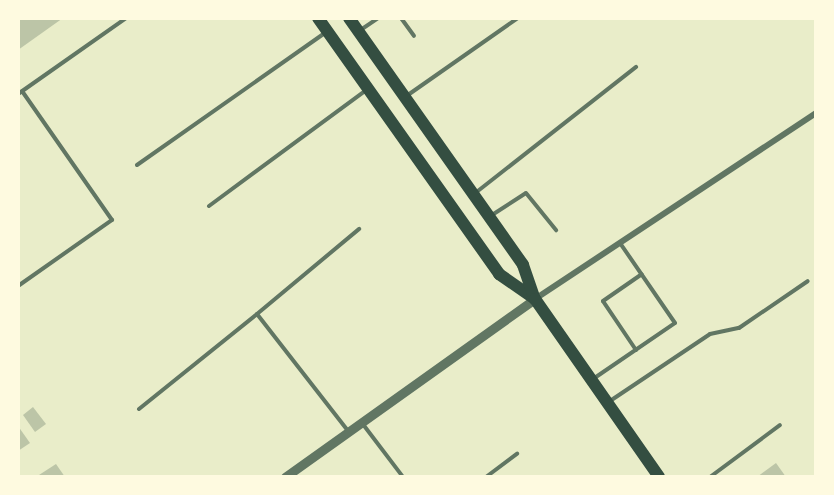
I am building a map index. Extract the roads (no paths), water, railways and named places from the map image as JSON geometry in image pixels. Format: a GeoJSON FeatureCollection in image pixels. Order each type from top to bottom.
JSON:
{"type":"FeatureCollection","features":[{"type":"Feature","properties":{"kind":"main road"},"geometry":{"type":"LineString","coordinates":[[318,18],[499,273],[535,299]]}},
{"type":"Feature","properties":{"kind":"main road"},"geometry":{"type":"LineString","coordinates":[[349,18],[523,265],[535,299],[658,477]]}},
{"type":"Feature","properties":{"kind":"street"},"geometry":{"type":"LineString","coordinates":[[285,477],[535,299],[816,112]]}},
{"type":"Feature","properties":{"kind":"lane"},"geometry":{"type":"LineString","coordinates":[[18,286],[112,220],[20,93],[126,18]]}},
{"type":"Feature","properties":{"kind":"lane"},"geometry":{"type":"LineString","coordinates":[[359,32],[378,18]]}},
{"type":"Feature","properties":{"kind":"lane"},"geometry":{"type":"LineString","coordinates":[[401,18],[414,36]]}},
{"type":"Feature","properties":{"kind":"lane"},"geometry":{"type":"LineString","coordinates":[[405,97],[518,18]]}},
{"type":"Feature","properties":{"kind":"lane"},"geometry":{"type":"LineString","coordinates":[[137,165],[328,31]]}},
{"type":"Feature","properties":{"kind":"lane"},"geometry":{"type":"LineString","coordinates":[[473,194],[636,67]]}},
{"type":"Feature","properties":{"kind":"lane"},"geometry":{"type":"LineString","coordinates":[[209,206],[368,88]]}},
{"type":"Feature","properties":{"kind":"lane"},"geometry":{"type":"LineString","coordinates":[[489,217],[526,193],[556,230]]}},
{"type":"Feature","properties":{"kind":"lane"},"geometry":{"type":"LineString","coordinates":[[139,409],[359,229]]}},
{"type":"Feature","properties":{"kind":"lane"},"geometry":{"type":"LineString","coordinates":[[592,380],[675,323],[620,243]]}},
{"type":"Feature","properties":{"kind":"lane"},"geometry":{"type":"LineString","coordinates":[[636,350],[603,302],[642,274]]}},
{"type":"Feature","properties":{"kind":"lane"},"geometry":{"type":"LineString","coordinates":[[608,402],[710,334],[739,328],[808,281]]}},
{"type":"Feature","properties":{"kind":"lane"},"geometry":{"type":"LineString","coordinates":[[257,314],[348,432]]}},
{"type":"Feature","properties":{"kind":"lane"},"geometry":{"type":"LineString","coordinates":[[362,422],[403,477]]}},
{"type":"Feature","properties":{"kind":"lane"},"geometry":{"type":"LineString","coordinates":[[710,477],[780,424]]}},
{"type":"Feature","properties":{"kind":"lane"},"geometry":{"type":"LineString","coordinates":[[486,477],[516,454]]}}]}
